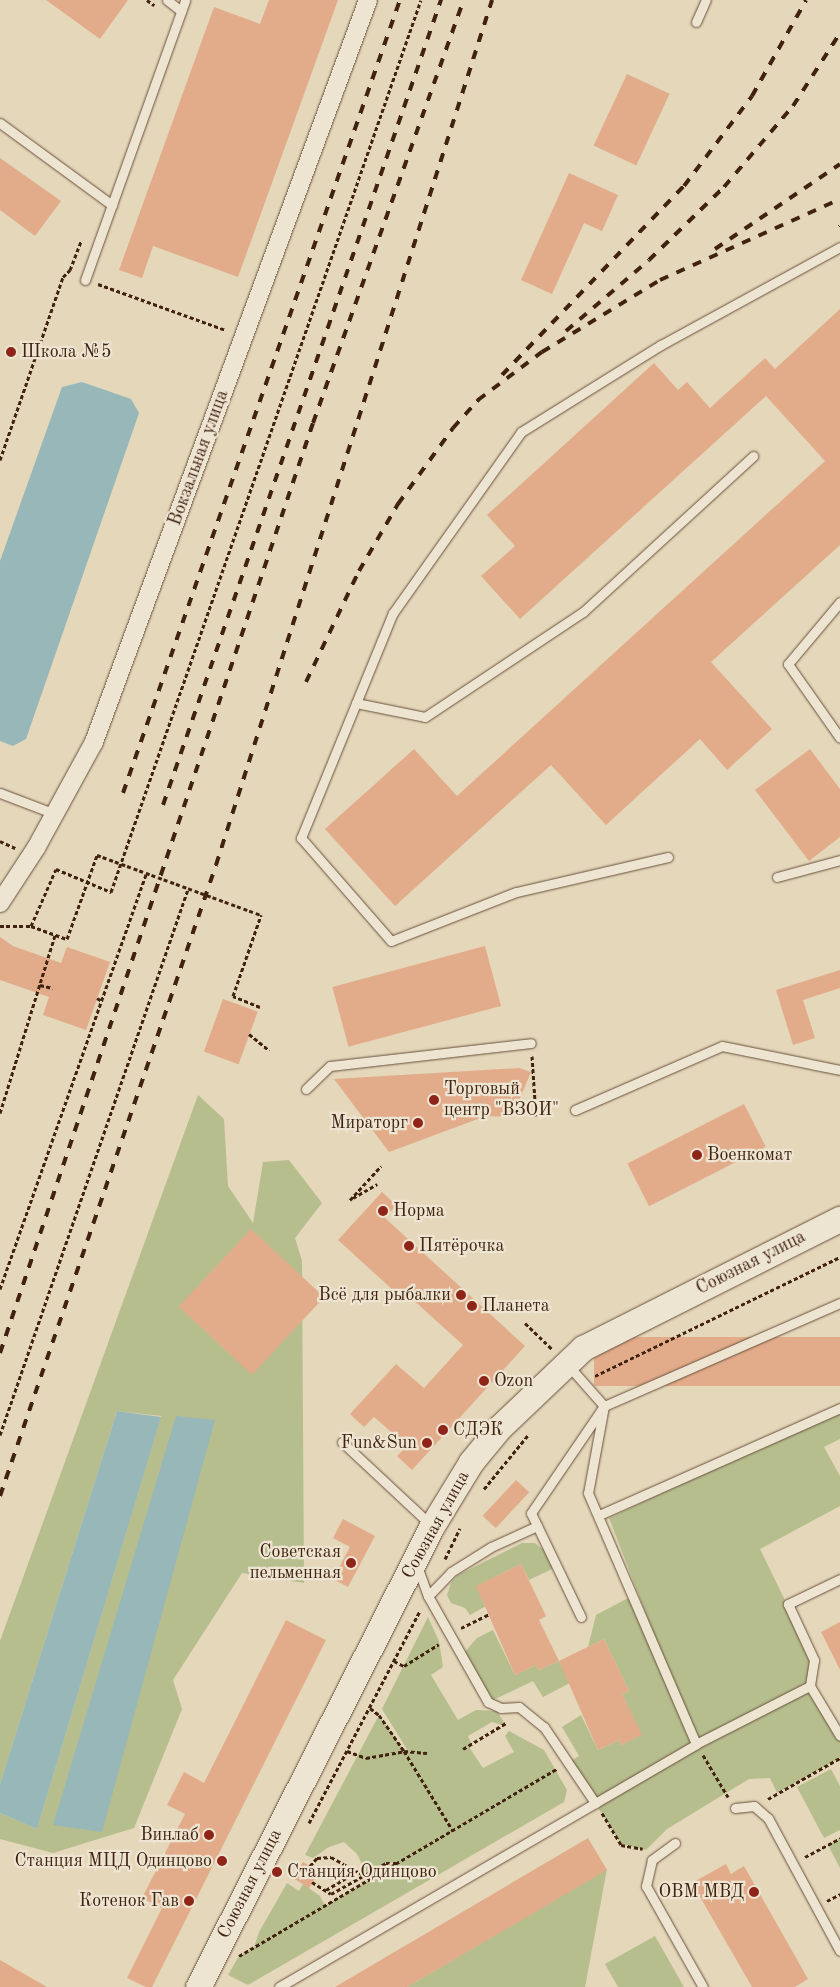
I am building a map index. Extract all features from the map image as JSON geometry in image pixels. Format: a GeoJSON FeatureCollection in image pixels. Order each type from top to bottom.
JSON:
{"type":"FeatureCollection","features":[{"type":"Feature","properties":{"kind":"street","name":"Вокзальная улица"},"geometry":{"type":"LineString","coordinates":[[2,898],[55,814],[94,742],[368,0]]}},
{"type":"Feature","properties":{"kind":"street","name":"Союзная улица"},"geometry":{"type":"LineString","coordinates":[[198,1987],[432,1526],[471,1462],[559,1355],[583,1348],[840,1218]]}},
{"type":"Feature","properties":{"kind":"lane"},"geometry":{"type":"LineString","coordinates":[[166,0],[181,11]]}},
{"type":"Feature","properties":{"kind":"lane"},"geometry":{"type":"LineString","coordinates":[[85,280],[185,0]]}},
{"type":"Feature","properties":{"kind":"lane"},"geometry":{"type":"LineString","coordinates":[[696,22],[706,0]]}},
{"type":"Feature","properties":{"kind":"lane"},"geometry":{"type":"LineString","coordinates":[[0,123],[112,205]]}},
{"type":"Feature","properties":{"kind":"lane"},"geometry":{"type":"LineString","coordinates":[[668,857],[516,892],[391,941],[301,838],[393,613],[520,432],[661,345],[840,246]]}},
{"type":"Feature","properties":{"kind":"lane"},"geometry":{"type":"LineString","coordinates":[[356,703],[425,717],[583,612],[753,456]]}},
{"type":"Feature","properties":{"kind":"lane"},"geometry":{"type":"LineString","coordinates":[[840,602],[788,664],[840,738]]}},
{"type":"Feature","properties":{"kind":"lane"},"geometry":{"type":"LineString","coordinates":[[0,793],[55,814]]}},
{"type":"Feature","properties":{"kind":"lane"},"geometry":{"type":"LineString","coordinates":[[777,877],[840,860]]}},
{"type":"Feature","properties":{"kind":"lane"},"geometry":{"type":"LineString","coordinates":[[306,1089],[330,1066],[532,1043]]}},
{"type":"Feature","properties":{"kind":"lane"},"geometry":{"type":"LineString","coordinates":[[575,1110],[722,1046],[840,1070]]}},
{"type":"Feature","properties":{"kind":"lane"},"geometry":{"type":"LineString","coordinates":[[581,1617],[531,1513],[604,1406],[840,1303]]}},
{"type":"Feature","properties":{"kind":"lane"},"geometry":{"type":"LineString","coordinates":[[559,1355],[604,1406]]}},
{"type":"Feature","properties":{"kind":"lane"},"geometry":{"type":"LineString","coordinates":[[604,1406],[588,1493],[696,1744]]}},
{"type":"Feature","properties":{"kind":"lane"},"geometry":{"type":"LineString","coordinates":[[599,1515],[840,1408]]}},
{"type":"Feature","properties":{"kind":"lane"},"geometry":{"type":"LineString","coordinates":[[342,1442],[432,1526]]}},
{"type":"Feature","properties":{"kind":"lane"},"geometry":{"type":"LineString","coordinates":[[428,1596],[451,1572],[491,1547],[537,1526]]}},
{"type":"Feature","properties":{"kind":"lane"},"geometry":{"type":"LineString","coordinates":[[415,1559],[428,1596],[488,1702],[509,1709],[519,1707],[544,1727],[595,1803]]}},
{"type":"Feature","properties":{"kind":"lane"},"geometry":{"type":"LineString","coordinates":[[840,1579],[788,1604],[814,1660],[810,1686],[840,1736]]}},
{"type":"Feature","properties":{"kind":"lane"},"geometry":{"type":"LineString","coordinates":[[280,1987],[696,1744],[810,1686]]}},
{"type":"Feature","properties":{"kind":"lane"},"geometry":{"type":"LineString","coordinates":[[735,1808],[754,1806],[768,1818],[840,1951]]}},
{"type":"Feature","properties":{"kind":"lane"},"geometry":{"type":"LineString","coordinates":[[675,1844],[652,1860],[646,1886],[703,1987]]}},
{"type":"Feature","properties":{"kind":"path"},"geometry":{"type":"LineString","coordinates":[[147,0],[158,8]]}},
{"type":"Feature","properties":{"kind":"path"},"geometry":{"type":"LineString","coordinates":[[31,926],[56,869],[111,892],[128,846],[129,832],[422,0]]}},
{"type":"Feature","properties":{"kind":"path"},"geometry":{"type":"LineString","coordinates":[[0,460],[63,277],[70,270],[84,235]]}},
{"type":"Feature","properties":{"kind":"path"},"geometry":{"type":"LineString","coordinates":[[63,277],[85,280],[234,333]]}},
{"type":"Feature","properties":{"kind":"path"},"geometry":{"type":"LineString","coordinates":[[0,926],[31,926],[67,939],[97,855],[261,915]]}},
{"type":"Feature","properties":{"kind":"path"},"geometry":{"type":"LineString","coordinates":[[0,1289],[146,874],[261,915]]}},
{"type":"Feature","properties":{"kind":"path"},"geometry":{"type":"LineString","coordinates":[[0,1435],[188,890]]}},
{"type":"Feature","properties":{"kind":"path"},"geometry":{"type":"LineString","coordinates":[[232,1002],[261,915]]}},
{"type":"Feature","properties":{"kind":"path"},"geometry":{"type":"LineString","coordinates":[[260,1007],[233,996],[261,915]]}},
{"type":"Feature","properties":{"kind":"path"},"geometry":{"type":"LineString","coordinates":[[0,1113],[55,935]]}},
{"type":"Feature","properties":{"kind":"path"},"geometry":{"type":"LineString","coordinates":[[40,985],[53,988]]}},
{"type":"Feature","properties":{"kind":"path"},"geometry":{"type":"LineString","coordinates":[[97,998],[102,1000]]}},
{"type":"Feature","properties":{"kind":"path"},"geometry":{"type":"LineString","coordinates":[[249,1034],[269,1050]]}},
{"type":"Feature","properties":{"kind":"path"},"geometry":{"type":"LineString","coordinates":[[532,1043],[536,1116]]}},
{"type":"Feature","properties":{"kind":"path"},"geometry":{"type":"LineString","coordinates":[[378,1184],[350,1200],[381,1166]]}},
{"type":"Feature","properties":{"kind":"path"},"geometry":{"type":"LineString","coordinates":[[583,1382],[840,1257]]}},
{"type":"Feature","properties":{"kind":"path"},"geometry":{"type":"LineString","coordinates":[[526,1323],[559,1355]]}},
{"type":"Feature","properties":{"kind":"path"},"geometry":{"type":"LineString","coordinates":[[480,1495],[495,1471],[532,1430]]}},
{"type":"Feature","properties":{"kind":"path"},"geometry":{"type":"LineString","coordinates":[[444,1562],[464,1518]]}},
{"type":"Feature","properties":{"kind":"path"},"geometry":{"type":"LineString","coordinates":[[306,1828],[428,1596]]}},
{"type":"Feature","properties":{"kind":"path"},"geometry":{"type":"LineString","coordinates":[[449,1634],[490,1614]]}},
{"type":"Feature","properties":{"kind":"path"},"geometry":{"type":"LineString","coordinates":[[394,1661],[404,1666],[440,1644]]}},
{"type":"Feature","properties":{"kind":"path"},"geometry":{"type":"LineString","coordinates":[[370,1708],[380,1715],[453,1831]]}},
{"type":"Feature","properties":{"kind":"path"},"geometry":{"type":"LineString","coordinates":[[463,1750],[506,1726],[509,1709]]}},
{"type":"Feature","properties":{"kind":"path"},"geometry":{"type":"LineString","coordinates":[[696,1744],[727,1794]]}},
{"type":"Feature","properties":{"kind":"path"},"geometry":{"type":"LineString","coordinates":[[347,1751],[366,1758],[404,1751],[427,1753]]}},
{"type":"Feature","properties":{"kind":"path"},"geometry":{"type":"LineString","coordinates":[[754,1806],[840,1758]]}},
{"type":"Feature","properties":{"kind":"path"},"geometry":{"type":"LineString","coordinates":[[239,1956],[569,1762]]}},
{"type":"Feature","properties":{"kind":"path"},"geometry":{"type":"LineString","coordinates":[[595,1803],[621,1844],[646,1850]]}},
{"type":"Feature","properties":{"kind":"path"},"geometry":{"type":"LineString","coordinates":[[794,1863],[840,1838]]}},
{"type":"Feature","properties":{"kind":"path"},"geometry":{"type":"LineString","coordinates":[[310,1866],[317,1858],[331,1857],[364,1875]]}},
{"type":"Feature","properties":{"kind":"path"},"geometry":{"type":"LineString","coordinates":[[331,1894],[386,1863],[397,1863]]}},
{"type":"Feature","properties":{"kind":"path"},"geometry":{"type":"LineString","coordinates":[[325,1891],[346,1878],[350,1866]]}},
{"type":"Feature","properties":{"kind":"path"},"geometry":{"type":"LineString","coordinates":[[312,1882],[331,1894],[334,1900]]}},
{"type":"Feature","properties":{"kind":"path"},"geometry":{"type":"LineString","coordinates":[[235,1962],[243,1948]]}},
{"type":"Feature","properties":{"kind":"green space"},"geometry":{"type":"Polygon","coordinates":[[[198,1095],[224,1119],[228,1186],[253,1223],[263,1162],[289,1160],[322,1203],[295,1238],[302,1261],[304,1583],[242,1573],[173,1680],[182,1709],[134,1828],[53,1853],[0,1839],[0,1813],[37,1829],[161,1416],[117,1411],[0,1784],[0,1641],[198,1095]]]}},
{"type":"Feature","properties":{"kind":"green space"},"geometry":{"type":"Polygon","coordinates":[[[840,1410],[840,1439],[824,1447],[840,1476],[840,1506],[760,1549],[814,1660],[810,1686],[840,1736],[840,1758],[777,1793],[770,1778],[749,1779],[667,1829],[646,1850],[621,1844],[569,1762],[579,1756],[562,1727],[581,1715],[598,1750],[619,1740],[621,1745],[641,1735],[622,1694],[629,1691],[604,1639],[588,1647],[596,1615],[632,1596],[690,1728],[609,1518],[840,1410]]]}},
{"type":"Feature","properties":{"kind":"green space"},"geometry":{"type":"Polygon","coordinates":[[[522,1543],[535,1543],[545,1551],[554,1568],[529,1580],[521,1564],[477,1586],[486,1606],[470,1615],[465,1608],[451,1603],[447,1595],[451,1583],[458,1575],[522,1543]]]}},
{"type":"Feature","properties":{"kind":"green space"},"geometry":{"type":"Polygon","coordinates":[[[428,1617],[439,1641],[443,1667],[431,1675],[458,1720],[476,1710],[497,1711],[506,1726],[492,1722],[468,1736],[472,1745],[469,1747],[483,1768],[514,1752],[505,1736],[509,1731],[544,1750],[567,1790],[564,1802],[248,1985],[228,1975],[239,1956],[254,1947],[259,1932],[287,1883],[299,1891],[303,1884],[320,1896],[325,1906],[397,1863],[386,1862],[367,1874],[357,1854],[344,1842],[329,1847],[313,1858],[305,1855],[379,1715],[404,1750],[408,1751],[382,1709],[428,1617]]]}},
{"type":"Feature","properties":{"kind":"green space"},"geometry":{"type":"Polygon","coordinates":[[[493,1630],[515,1675],[536,1665],[539,1670],[559,1661],[570,1683],[543,1697],[533,1681],[493,1700],[464,1653],[477,1638],[493,1630]]]}},
{"type":"Feature","properties":{"kind":"green space"},"geometry":{"type":"Polygon","coordinates":[[[831,1769],[840,1786],[840,1830],[824,1838],[797,1787],[831,1769]]]}},
{"type":"Feature","properties":{"kind":"green space"},"geometry":{"type":"Polygon","coordinates":[[[840,1838],[840,1868],[828,1845],[840,1838]]]}},
{"type":"Feature","properties":{"kind":"green space"},"geometry":{"type":"Polygon","coordinates":[[[331,1867],[347,1869],[343,1877],[336,1881],[317,1875],[321,1869],[331,1867]]]}},
{"type":"Feature","properties":{"kind":"green space"},"geometry":{"type":"Polygon","coordinates":[[[607,1869],[585,1987],[407,1987],[607,1869]]]}},
{"type":"Feature","properties":{"kind":"green space"},"geometry":{"type":"Polygon","coordinates":[[[655,1936],[684,1987],[618,1987],[605,1964],[655,1936]]]}},
{"type":"Feature","properties":{"kind":"water"},"geometry":{"type":"Polygon","coordinates":[[[82,382],[131,399],[139,413],[26,739],[13,746],[0,741],[0,561],[62,387],[82,382]]]}},
{"type":"Feature","properties":{"kind":"water"},"geometry":{"type":"Polygon","coordinates":[[[117,1411],[161,1417],[37,1829],[0,1813],[0,1784],[117,1411]]]}},
{"type":"Feature","properties":{"kind":"water"},"geometry":{"type":"Polygon","coordinates":[[[176,1416],[215,1420],[102,1832],[53,1825],[176,1416]]]}},
{"type":"Feature","properties":{"kind":"building"},"geometry":{"type":"Polygon","coordinates":[[[46,0],[128,0],[100,39],[46,0]]]}},
{"type":"Feature","properties":{"kind":"building"},"geometry":{"type":"Polygon","coordinates":[[[269,0],[338,0],[238,277],[153,246],[142,278],[119,270],[214,7],[260,24],[269,0]]]}},
{"type":"Feature","properties":{"kind":"building"},"geometry":{"type":"Polygon","coordinates":[[[627,74],[670,94],[636,165],[594,146],[627,74]]]}},
{"type":"Feature","properties":{"kind":"building"},"geometry":{"type":"Polygon","coordinates":[[[0,158],[61,201],[35,236],[0,210],[0,158]]]}},
{"type":"Feature","properties":{"kind":"building"},"geometry":{"type":"Polygon","coordinates":[[[569,173],[618,195],[602,231],[584,223],[552,294],[521,280],[569,173]]]}},
{"type":"Feature","properties":{"kind":"building"},"geometry":{"type":"Polygon","coordinates":[[[840,309],[840,545],[711,662],[772,729],[727,770],[700,739],[606,825],[551,765],[395,906],[325,829],[414,749],[457,796],[825,461],[766,396],[520,619],[481,576],[515,546],[487,515],[654,363],[678,390],[687,382],[710,408],[765,358],[775,369],[840,309]]]}},
{"type":"Feature","properties":{"kind":"building"},"geometry":{"type":"Polygon","coordinates":[[[810,749],[840,789],[840,837],[809,861],[755,790],[810,749]]]}},
{"type":"Feature","properties":{"kind":"building"},"geometry":{"type":"Polygon","coordinates":[[[0,937],[13,946],[61,963],[67,947],[110,962],[86,1030],[43,1015],[49,997],[0,980],[0,937]]]}},
{"type":"Feature","properties":{"kind":"building"},"geometry":{"type":"Polygon","coordinates":[[[485,946],[501,1006],[348,1047],[332,987],[485,946]]]}},
{"type":"Feature","properties":{"kind":"building"},"geometry":{"type":"Polygon","coordinates":[[[840,970],[840,988],[803,1000],[815,1038],[793,1045],[776,990],[840,970]]]}},
{"type":"Feature","properties":{"kind":"building"},"geometry":{"type":"Polygon","coordinates":[[[223,999],[258,1012],[239,1064],[204,1052],[223,999]]]}},
{"type":"Feature","properties":{"kind":"building","name":"Торговый центр \"ВЗОИ\""},"geometry":{"type":"Polygon","coordinates":[[[519,1068],[531,1072],[512,1117],[486,1116],[389,1152],[334,1079],[519,1068]]]}},
{"type":"Feature","properties":{"kind":"building","name":"Военкомат"},"geometry":{"type":"Polygon","coordinates":[[[744,1104],[766,1147],[649,1206],[627,1163],[744,1104]]]}},
{"type":"Feature","properties":{"kind":"building"},"geometry":{"type":"Polygon","coordinates":[[[382,1192],[396,1205],[385,1218],[525,1346],[412,1470],[397,1456],[407,1446],[374,1417],[364,1427],[350,1414],[396,1364],[424,1388],[463,1345],[410,1297],[406,1302],[338,1240],[382,1192]]]}},
{"type":"Feature","properties":{"kind":"building"},"geometry":{"type":"Polygon","coordinates":[[[251,1229],[324,1297],[252,1375],[179,1307],[251,1229]]]}},
{"type":"Feature","properties":{"kind":"building"},"geometry":{"type":"Polygon","coordinates":[[[594,1337],[840,1337],[840,1386],[594,1386],[594,1337]]]}},
{"type":"Feature","properties":{"kind":"building"},"geometry":{"type":"Polygon","coordinates":[[[516,1480],[529,1492],[496,1528],[483,1516],[516,1480]]]}},
{"type":"Feature","properties":{"kind":"building","name":"Советская пельменная"},"geometry":{"type":"Polygon","coordinates":[[[343,1519],[375,1536],[348,1587],[333,1579],[350,1547],[333,1538],[343,1519]]]}},
{"type":"Feature","properties":{"kind":"building"},"geometry":{"type":"Polygon","coordinates":[[[521,1564],[546,1616],[539,1620],[559,1661],[539,1670],[536,1665],[515,1675],[476,1586],[521,1564]]]}},
{"type":"Feature","properties":{"kind":"building"},"geometry":{"type":"Polygon","coordinates":[[[286,1620],[326,1640],[152,1987],[146,1987],[127,1978],[162,1908],[142,1898],[185,1814],[167,1805],[184,1772],[204,1783],[286,1620]]]}},
{"type":"Feature","properties":{"kind":"building"},"geometry":{"type":"Polygon","coordinates":[[[840,1622],[840,1670],[821,1632],[840,1622]]]}},
{"type":"Feature","properties":{"kind":"building"},"geometry":{"type":"Polygon","coordinates":[[[604,1639],[629,1691],[622,1694],[642,1735],[621,1745],[619,1740],[598,1750],[559,1661],[604,1639]]]}},
{"type":"Feature","properties":{"kind":"building"},"geometry":{"type":"Polygon","coordinates":[[[588,1838],[607,1870],[407,1987],[335,1987],[588,1838]]]}},
{"type":"Feature","properties":{"kind":"building"},"geometry":{"type":"Polygon","coordinates":[[[303,1862],[319,1872],[309,1888],[293,1878],[303,1862]]]}},
{"type":"Feature","properties":{"kind":"building"},"geometry":{"type":"Polygon","coordinates":[[[726,1864],[731,1874],[744,1866],[808,1979],[795,1987],[752,1987],[692,1883],[726,1864]]]}},
{"type":"Feature","properties":{"kind":"building"},"geometry":{"type":"Polygon","coordinates":[[[0,1960],[47,1987],[0,1987],[0,1960]]]}},
{"type":"Feature","properties":{"kind":"railway"},"geometry":{"type":"LineString","coordinates":[[123,793],[400,0]]}},
{"type":"Feature","properties":{"kind":"railway"},"geometry":{"type":"LineString","coordinates":[[163,805],[441,0]]}},
{"type":"Feature","properties":{"kind":"railway"},"geometry":{"type":"LineString","coordinates":[[0,1353],[313,423],[464,0]]}},
{"type":"Feature","properties":{"kind":"railway"},"geometry":{"type":"LineString","coordinates":[[0,1496],[216,865],[492,0]]}},
{"type":"Feature","properties":{"kind":"railway"},"geometry":{"type":"LineString","coordinates":[[502,375],[684,186],[752,96],[806,0]]}},
{"type":"Feature","properties":{"kind":"railway"},"geometry":{"type":"LineString","coordinates":[[566,331],[649,260],[724,187],[793,106],[840,33]]}},
{"type":"Feature","properties":{"kind":"railway"},"geometry":{"type":"LineString","coordinates":[[715,249],[840,164]]}},
{"type":"Feature","properties":{"kind":"railway"},"geometry":{"type":"LineString","coordinates":[[306,682],[359,571],[398,504],[453,428],[478,400],[542,352],[660,280],[840,199]]}},
{"type":"Feature","properties":{"kind":"place","name":"Школа №5"},"geometry":{"type":"Point","coordinates":[11,352]}},
{"type":"Feature","properties":{"kind":"place","name":"Торговый центр \"ВЗОИ\""},"geometry":{"type":"Point","coordinates":[434,1100]}},
{"type":"Feature","properties":{"kind":"place","name":"Мираторг"},"geometry":{"type":"Point","coordinates":[418,1123]}},
{"type":"Feature","properties":{"kind":"place","name":"Военкомат"},"geometry":{"type":"Point","coordinates":[697,1155]}},
{"type":"Feature","properties":{"kind":"place","name":"Норма"},"geometry":{"type":"Point","coordinates":[383,1211]}},
{"type":"Feature","properties":{"kind":"place","name":"Пятёрочка"},"geometry":{"type":"Point","coordinates":[409,1246]}},
{"type":"Feature","properties":{"kind":"place","name":"Всё для рыбалки"},"geometry":{"type":"Point","coordinates":[461,1295]}},
{"type":"Feature","properties":{"kind":"place","name":"Планета"},"geometry":{"type":"Point","coordinates":[472,1306]}},
{"type":"Feature","properties":{"kind":"place","name":"Ozon"},"geometry":{"type":"Point","coordinates":[484,1381]}},
{"type":"Feature","properties":{"kind":"place","name":"СДЭК"},"geometry":{"type":"Point","coordinates":[443,1430]}},
{"type":"Feature","properties":{"kind":"place","name":"Fun&Sun"},"geometry":{"type":"Point","coordinates":[427,1443]}},
{"type":"Feature","properties":{"kind":"place","name":"Советская пельменная"},"geometry":{"type":"Point","coordinates":[351,1563]}},
{"type":"Feature","properties":{"kind":"place","name":"Винлаб"},"geometry":{"type":"Point","coordinates":[209,1835]}},
{"type":"Feature","properties":{"kind":"place","name":"Станция МЦД Одинцово"},"geometry":{"type":"Point","coordinates":[222,1861]}},
{"type":"Feature","properties":{"kind":"place","name":"Станция Одинцово"},"geometry":{"type":"Point","coordinates":[277,1872]}},
{"type":"Feature","properties":{"kind":"place","name":"ОВМ МВД"},"geometry":{"type":"Point","coordinates":[754,1892]}},
{"type":"Feature","properties":{"kind":"place","name":"Котенок Гав"},"geometry":{"type":"Point","coordinates":[189,1901]}}]}
